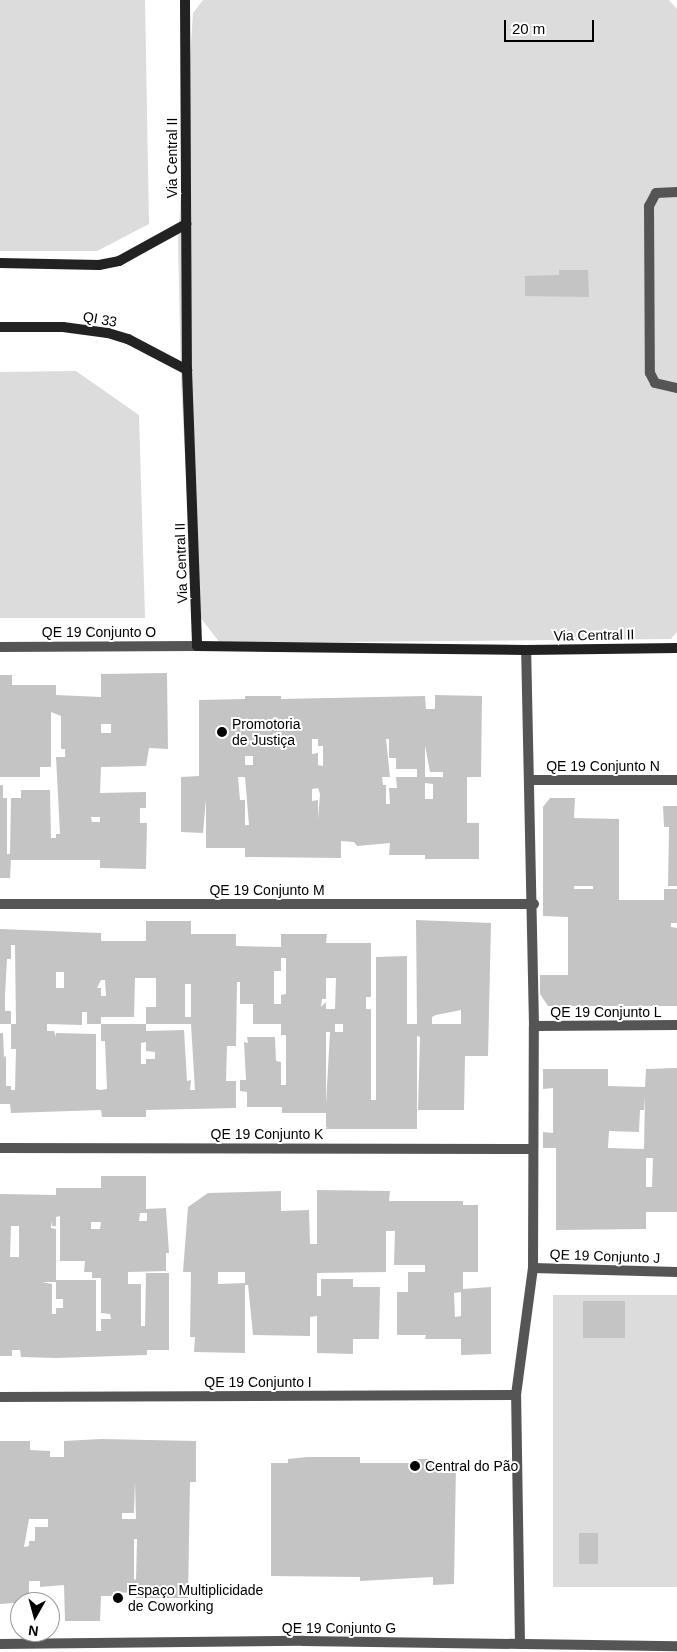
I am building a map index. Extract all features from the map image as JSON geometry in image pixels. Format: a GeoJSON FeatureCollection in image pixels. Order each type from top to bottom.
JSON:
{"type":"FeatureCollection","features":[{"type":"Feature","properties":{"kind":"street","name":"Via Central II"},"geometry":{"type":"LineString","coordinates":[[185,0],[187,370],[197,646],[526,650],[677,648]]}},
{"type":"Feature","properties":{"kind":"street"},"geometry":{"type":"LineString","coordinates":[[677,192],[656,193],[651,198],[649,216],[650,374],[655,383],[677,388]]}},
{"type":"Feature","properties":{"kind":"street"},"geometry":{"type":"LineString","coordinates":[[0,263],[99,265],[119,261],[186,224]]}},
{"type":"Feature","properties":{"kind":"street","name":"QI 33"},"geometry":{"type":"LineString","coordinates":[[0,327],[63,327],[108,333],[128,338],[187,370]]}},
{"type":"Feature","properties":{"kind":"street","name":"QE 19 Conjunto O"},"geometry":{"type":"LineString","coordinates":[[0,647],[197,646]]}},
{"type":"Feature","properties":{"kind":"street"},"geometry":{"type":"LineString","coordinates":[[520,1644],[516,1394],[533,1268],[534,904],[526,650]]}},
{"type":"Feature","properties":{"kind":"street","name":"QE 19 Conjunto N"},"geometry":{"type":"LineString","coordinates":[[530,780],[677,780]]}},
{"type":"Feature","properties":{"kind":"street","name":"QE 19 Conjunto M"},"geometry":{"type":"LineString","coordinates":[[0,904],[534,904]]}},
{"type":"Feature","properties":{"kind":"street","name":"QE 19 Conjunto L"},"geometry":{"type":"LineString","coordinates":[[534,1026],[677,1025]]}},
{"type":"Feature","properties":{"kind":"street","name":"QE 19 Conjunto K"},"geometry":{"type":"LineString","coordinates":[[0,1148],[533,1149]]}},
{"type":"Feature","properties":{"kind":"street","name":"QE 19 Conjunto J"},"geometry":{"type":"LineString","coordinates":[[533,1268],[677,1272]]}},
{"type":"Feature","properties":{"kind":"street","name":"QE 19 Conjunto I"},"geometry":{"type":"LineString","coordinates":[[0,1398],[516,1394]]}},
{"type":"Feature","properties":{"kind":"street","name":"QE 19 Conjunto G"},"geometry":{"type":"LineString","coordinates":[[0,1644],[520,1644],[677,1646]]}},
{"type":"Feature","properties":{"kind":"shaded area"},"geometry":{"type":"Polygon","coordinates":[[[0,0],[145,0],[149,224],[97,251],[0,251],[0,0]]]}},
{"type":"Feature","properties":{"kind":"shaded area"},"geometry":{"type":"Polygon","coordinates":[[[203,0],[669,0],[677,9],[677,632],[671,639],[220,643],[193,608],[181,382],[178,239],[193,13],[203,0]]]}},
{"type":"Feature","properties":{"kind":"shaded area"},"geometry":{"type":"Polygon","coordinates":[[[76,371],[139,415],[145,618],[0,618],[0,372],[76,371]]]}},
{"type":"Feature","properties":{"kind":"shaded area"},"geometry":{"type":"Polygon","coordinates":[[[553,1295],[677,1295],[677,1587],[553,1587],[553,1295]]]}},
{"type":"Feature","properties":{"kind":"building"},"geometry":{"type":"Polygon","coordinates":[[[559,270],[588,270],[589,297],[525,296],[525,276],[559,275],[559,270]]]}},
{"type":"Feature","properties":{"kind":"building"},"geometry":{"type":"Polygon","coordinates":[[[167,673],[168,749],[149,748],[146,766],[101,767],[100,793],[146,792],[146,808],[140,808],[140,823],[147,823],[146,869],[100,868],[100,860],[11,860],[10,878],[0,878],[0,785],[3,785],[3,798],[7,798],[7,854],[10,854],[11,798],[21,798],[21,790],[50,790],[51,838],[56,838],[56,834],[60,834],[56,757],[65,757],[65,749],[61,749],[61,716],[51,712],[51,767],[40,767],[40,777],[0,777],[0,675],[12,675],[12,685],[56,685],[56,695],[101,697],[101,674],[167,673]],[[101,724],[101,733],[111,733],[111,724],[101,724]],[[91,817],[92,822],[100,822],[100,817],[91,817]]]}},
{"type":"Feature","properties":{"kind":"building"},"geometry":{"type":"Polygon","coordinates":[[[435,695],[482,696],[481,777],[467,777],[467,823],[479,823],[479,859],[425,859],[425,855],[389,855],[390,843],[357,846],[354,842],[341,841],[341,858],[245,857],[245,848],[206,848],[206,799],[203,833],[181,832],[181,777],[199,776],[199,700],[245,699],[245,696],[281,696],[281,699],[425,696],[426,709],[435,709],[435,695]],[[312,739],[312,754],[318,753],[318,765],[323,766],[323,746],[318,746],[318,739],[312,739]],[[386,739],[390,777],[382,777],[383,785],[386,785],[386,804],[390,804],[389,788],[397,788],[396,777],[417,777],[417,769],[396,769],[396,758],[389,758],[389,739],[386,739]],[[425,745],[425,777],[443,777],[443,772],[430,772],[425,745]],[[245,756],[245,765],[253,765],[253,756],[245,756]],[[238,777],[240,800],[245,800],[245,825],[249,825],[245,777],[238,777]],[[425,783],[425,799],[433,799],[433,784],[425,783]],[[318,788],[312,789],[312,801],[318,800],[318,819],[320,794],[318,788]]]}},
{"type":"Feature","properties":{"kind":"building"},"geometry":{"type":"Polygon","coordinates":[[[550,798],[575,798],[574,818],[619,819],[619,900],[664,900],[664,889],[677,889],[677,923],[671,923],[671,927],[677,928],[677,1006],[548,1006],[540,994],[540,975],[568,975],[568,917],[543,916],[543,807],[550,798]],[[574,886],[574,889],[593,889],[593,886],[574,886]]]}},
{"type":"Feature","properties":{"kind":"building"},"geometry":{"type":"Polygon","coordinates":[[[663,806],[677,806],[677,886],[668,886],[669,827],[664,827],[663,806]]]}},
{"type":"Feature","properties":{"kind":"building"},"geometry":{"type":"Polygon","coordinates":[[[416,920],[491,923],[488,1056],[465,1056],[464,1110],[418,1110],[420,1037],[417,1036],[417,1129],[326,1129],[326,1113],[282,1113],[282,1107],[247,1107],[247,1092],[240,1091],[240,1080],[246,1080],[244,1042],[248,1043],[247,1037],[275,1037],[276,1061],[281,1062],[281,1085],[286,1085],[286,1035],[281,1035],[281,1024],[253,1024],[253,1004],[240,1004],[240,982],[237,982],[236,1046],[227,1046],[226,1081],[236,1081],[236,1108],[146,1110],[146,1117],[102,1117],[101,1110],[11,1113],[10,1104],[0,1104],[0,1033],[3,1033],[4,1057],[6,1056],[6,1086],[11,1086],[11,1090],[15,1090],[16,1049],[11,1049],[11,1024],[0,1024],[0,929],[101,933],[101,941],[146,941],[146,921],[191,921],[191,934],[236,934],[236,946],[281,947],[281,934],[327,934],[326,943],[371,943],[371,997],[366,997],[366,1009],[371,1009],[371,1100],[376,1100],[376,957],[407,956],[407,1024],[417,1024],[416,920]],[[11,945],[11,959],[7,959],[5,1011],[11,1011],[11,1024],[16,1024],[15,945],[11,945]],[[281,958],[281,971],[274,971],[274,1004],[281,1004],[281,995],[286,994],[286,958],[281,958]],[[56,972],[56,988],[64,988],[64,972],[56,972]],[[135,978],[134,1017],[101,1017],[101,1024],[146,1024],[146,1007],[156,1007],[156,978],[135,978]],[[326,978],[326,999],[322,999],[321,1007],[326,1002],[326,1009],[335,1009],[336,978],[326,978]],[[101,980],[97,988],[101,988],[101,996],[106,996],[105,980],[101,980]],[[185,984],[185,1017],[191,1017],[191,984],[185,984]],[[461,1010],[436,1015],[432,1017],[432,1024],[461,1024],[461,1010]],[[82,1012],[82,1025],[47,1024],[47,1031],[54,1031],[56,1037],[56,1033],[96,1034],[96,1089],[101,1090],[107,1089],[105,1041],[101,1041],[101,1024],[87,1024],[87,1012],[82,1012]],[[146,1024],[146,1031],[184,1030],[187,1081],[191,1080],[190,1090],[195,1090],[191,1024],[146,1024]],[[335,1024],[335,1032],[343,1032],[343,1024],[335,1024]],[[326,1032],[326,1104],[330,1032],[326,1032]],[[146,1042],[141,1043],[141,1064],[146,1064],[146,1059],[155,1059],[155,1052],[146,1051],[146,1042]]]}},
{"type":"Feature","properties":{"kind":"building"},"geometry":{"type":"Polygon","coordinates":[[[677,1068],[677,1212],[646,1212],[646,1229],[556,1230],[556,1148],[543,1148],[543,1132],[553,1133],[553,1088],[543,1089],[543,1069],[608,1069],[608,1086],[645,1087],[646,1069],[677,1068]],[[645,1096],[644,1110],[640,1110],[639,1132],[609,1131],[608,1148],[644,1149],[645,1096]],[[646,1158],[646,1187],[652,1187],[653,1158],[646,1158]]]}},
{"type":"Feature","properties":{"kind":"building"},"geometry":{"type":"Polygon","coordinates":[[[101,1176],[146,1176],[146,1209],[166,1208],[169,1253],[166,1253],[166,1271],[128,1272],[128,1284],[141,1284],[141,1326],[145,1326],[146,1273],[169,1273],[169,1350],[147,1350],[147,1355],[56,1358],[21,1357],[20,1350],[12,1350],[12,1356],[0,1356],[0,1194],[56,1195],[56,1188],[101,1188],[101,1176]],[[140,1213],[139,1221],[147,1221],[147,1213],[140,1213]],[[60,1216],[56,1217],[56,1226],[52,1226],[51,1221],[51,1228],[56,1229],[56,1280],[96,1280],[96,1331],[101,1331],[101,1319],[111,1319],[110,1314],[101,1313],[101,1278],[92,1278],[92,1272],[84,1272],[85,1261],[60,1261],[60,1216]],[[91,1222],[91,1229],[100,1229],[101,1222],[91,1222]],[[11,1226],[10,1257],[19,1257],[19,1226],[11,1226]],[[42,1282],[52,1284],[52,1314],[56,1314],[56,1308],[63,1308],[63,1299],[56,1299],[56,1282],[42,1282]]]}},
{"type":"Feature","properties":{"kind":"building"},"geometry":{"type":"Polygon","coordinates":[[[317,1190],[390,1191],[389,1201],[463,1201],[463,1205],[478,1205],[478,1272],[463,1272],[463,1289],[491,1287],[491,1354],[461,1355],[461,1339],[425,1339],[426,1335],[397,1335],[397,1292],[408,1292],[408,1272],[425,1272],[425,1265],[394,1265],[395,1231],[386,1231],[386,1272],[317,1273],[317,1296],[321,1296],[321,1279],[353,1279],[353,1287],[380,1287],[379,1339],[353,1339],[353,1354],[317,1353],[317,1316],[310,1317],[310,1336],[253,1335],[248,1285],[245,1285],[245,1353],[194,1352],[195,1337],[190,1337],[191,1272],[183,1272],[188,1207],[208,1193],[281,1191],[281,1211],[309,1210],[310,1244],[317,1244],[317,1190]],[[218,1272],[218,1284],[245,1283],[245,1272],[218,1272]],[[461,1292],[454,1293],[455,1317],[461,1316],[461,1292]]]}},
{"type":"Feature","properties":{"kind":"building"},"geometry":{"type":"Polygon","coordinates":[[[583,1301],[625,1301],[625,1338],[583,1338],[583,1301]]]}},
{"type":"Feature","properties":{"kind":"building"},"geometry":{"type":"Polygon","coordinates":[[[101,1439],[196,1441],[196,1482],[190,1482],[188,1598],[136,1598],[136,1593],[113,1592],[113,1596],[101,1596],[100,1621],[65,1621],[64,1585],[40,1587],[40,1581],[29,1581],[29,1592],[10,1592],[10,1603],[0,1604],[0,1441],[30,1441],[30,1450],[50,1451],[50,1457],[64,1457],[64,1441],[101,1439]],[[135,1481],[134,1513],[122,1513],[122,1519],[136,1519],[135,1481]],[[29,1519],[24,1547],[29,1546],[29,1541],[35,1541],[35,1527],[48,1527],[48,1519],[29,1519]],[[134,1539],[134,1579],[136,1580],[137,1539],[134,1539]]]}},
{"type":"Feature","properties":{"kind":"building"},"geometry":{"type":"Polygon","coordinates":[[[360,1457],[360,1463],[415,1463],[415,1459],[433,1459],[433,1464],[456,1464],[454,1584],[433,1585],[433,1577],[360,1581],[360,1577],[271,1576],[271,1463],[288,1463],[288,1459],[360,1457]]]}},
{"type":"Feature","properties":{"kind":"building"},"geometry":{"type":"Polygon","coordinates":[[[579,1533],[598,1533],[598,1564],[579,1564],[579,1533]]]}},
{"type":"Feature","properties":{"kind":"place","name":"Promotoria de Justiça"},"geometry":{"type":"Point","coordinates":[222,732]}},
{"type":"Feature","properties":{"kind":"place","name":"Central do Pão"},"geometry":{"type":"Point","coordinates":[415,1466]}},
{"type":"Feature","properties":{"kind":"place","name":"Espaço Multiplicidade de Coworking"},"geometry":{"type":"Point","coordinates":[118,1598]}}]}
